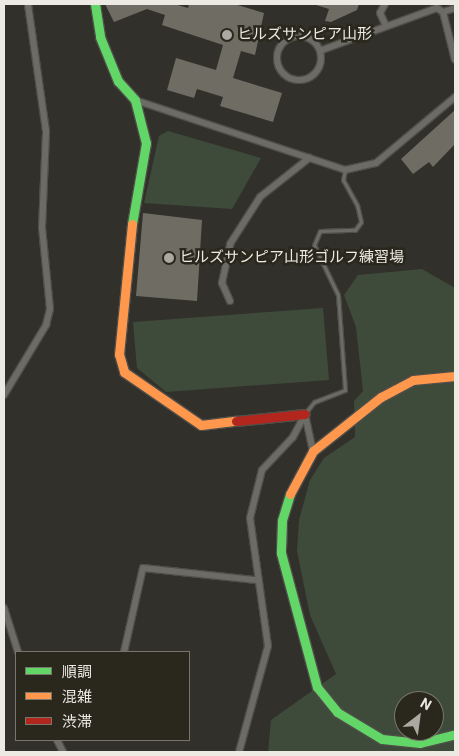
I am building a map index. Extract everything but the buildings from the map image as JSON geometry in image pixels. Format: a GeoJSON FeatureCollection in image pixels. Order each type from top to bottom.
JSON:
{"type":"FeatureCollection","features":[{"type":"Feature","properties":{"kind":"street"},"geometry":{"type":"LineString","coordinates":[[4,395],[46,325],[50,309],[42,228],[46,131],[28,4]]}},
{"type":"Feature","properties":{"kind":"street"},"geometry":{"type":"LineString","coordinates":[[94,4],[94,16],[111,64],[135,100],[146,143],[129,239],[119,354],[124,372],[202,425],[305,414]]}},
{"type":"Feature","properties":{"kind":"street"},"geometry":{"type":"LineString","coordinates":[[385,4],[380,13],[386,26]]}},
{"type":"Feature","properties":{"kind":"street"},"geometry":{"type":"LineString","coordinates":[[322,50],[436,8],[443,12],[455,60]]}},
{"type":"Feature","properties":{"kind":"street"},"geometry":{"type":"LineString","coordinates":[[443,12],[455,8]]}},
{"type":"Feature","properties":{"kind":"street"},"geometry":{"type":"LineString","coordinates":[[295,35],[317,42],[322,50],[314,74],[303,82],[283,76],[277,64],[283,40],[295,35]]}},
{"type":"Feature","properties":{"kind":"street"},"geometry":{"type":"LineString","coordinates":[[135,100],[345,170],[376,163],[455,97]]}},
{"type":"Feature","properties":{"kind":"street"},"geometry":{"type":"LineString","coordinates":[[230,301],[222,284],[230,244],[260,198],[309,158]]}},
{"type":"Feature","properties":{"kind":"street"},"geometry":{"type":"LineString","coordinates":[[455,376],[412,380],[381,397],[313,451],[293,482],[282,521],[281,553],[300,639],[318,687],[336,712],[382,739],[420,743],[455,734]]}},
{"type":"Feature","properties":{"kind":"street"},"geometry":{"type":"LineString","coordinates":[[305,414],[313,451]]}},
{"type":"Feature","properties":{"kind":"street"},"geometry":{"type":"LineString","coordinates":[[240,752],[268,646],[256,580],[250,518],[262,470],[293,437],[305,414]]}},
{"type":"Feature","properties":{"kind":"street"},"geometry":{"type":"LineString","coordinates":[[124,651],[143,568],[256,580]]}},
{"type":"Feature","properties":{"kind":"street"},"geometry":{"type":"LineString","coordinates":[[4,608],[18,651]]}},
{"type":"Feature","properties":{"kind":"lane"},"geometry":{"type":"LineString","coordinates":[[305,414],[314,402],[345,390],[338,294],[314,245],[320,231],[355,230],[361,222],[358,205],[342,180],[345,170]]}},
{"type":"Feature","properties":{"kind":"green space"},"geometry":{"type":"Polygon","coordinates":[[[168,131],[261,158],[232,209],[144,203],[159,136],[168,131]]]}},
{"type":"Feature","properties":{"kind":"green space"},"geometry":{"type":"Polygon","coordinates":[[[422,269],[455,288],[455,752],[268,752],[271,720],[336,674],[310,615],[297,551],[299,520],[310,480],[324,458],[355,437],[354,401],[363,391],[356,327],[344,295],[358,275],[422,269]]]}},
{"type":"Feature","properties":{"kind":"green space"},"geometry":{"type":"Polygon","coordinates":[[[323,308],[329,380],[166,392],[137,368],[133,322],[323,308]]]}},
{"type":"Feature","properties":{"kind":"traffic: fast"},"geometry":{"type":"LineString","coordinates":[[95,4],[100,37],[118,81],[135,100],[146,143],[132,224]]}},
{"type":"Feature","properties":{"kind":"traffic: fast"},"geometry":{"type":"LineString","coordinates":[[290,494],[282,521],[281,553],[317,687],[337,712],[382,739],[420,743],[455,734]]}},
{"type":"Feature","properties":{"kind":"traffic: slow"},"geometry":{"type":"LineString","coordinates":[[132,224],[119,354],[124,372],[201,425],[236,421]]}},
{"type":"Feature","properties":{"kind":"traffic: slow"},"geometry":{"type":"LineString","coordinates":[[290,494],[313,451],[381,397],[413,380],[455,376]]}},
{"type":"Feature","properties":{"kind":"traffic: jam"},"geometry":{"type":"LineString","coordinates":[[236,421],[305,414]]}},
{"type":"Feature","properties":{"kind":"place","name":"ヒルズサンピア山形"},"geometry":{"type":"Point","coordinates":[227,35]}},
{"type":"Feature","properties":{"kind":"place","name":"ヒルズサンピア山形ゴルフ練習場"},"geometry":{"type":"Point","coordinates":[169,258]}}]}
